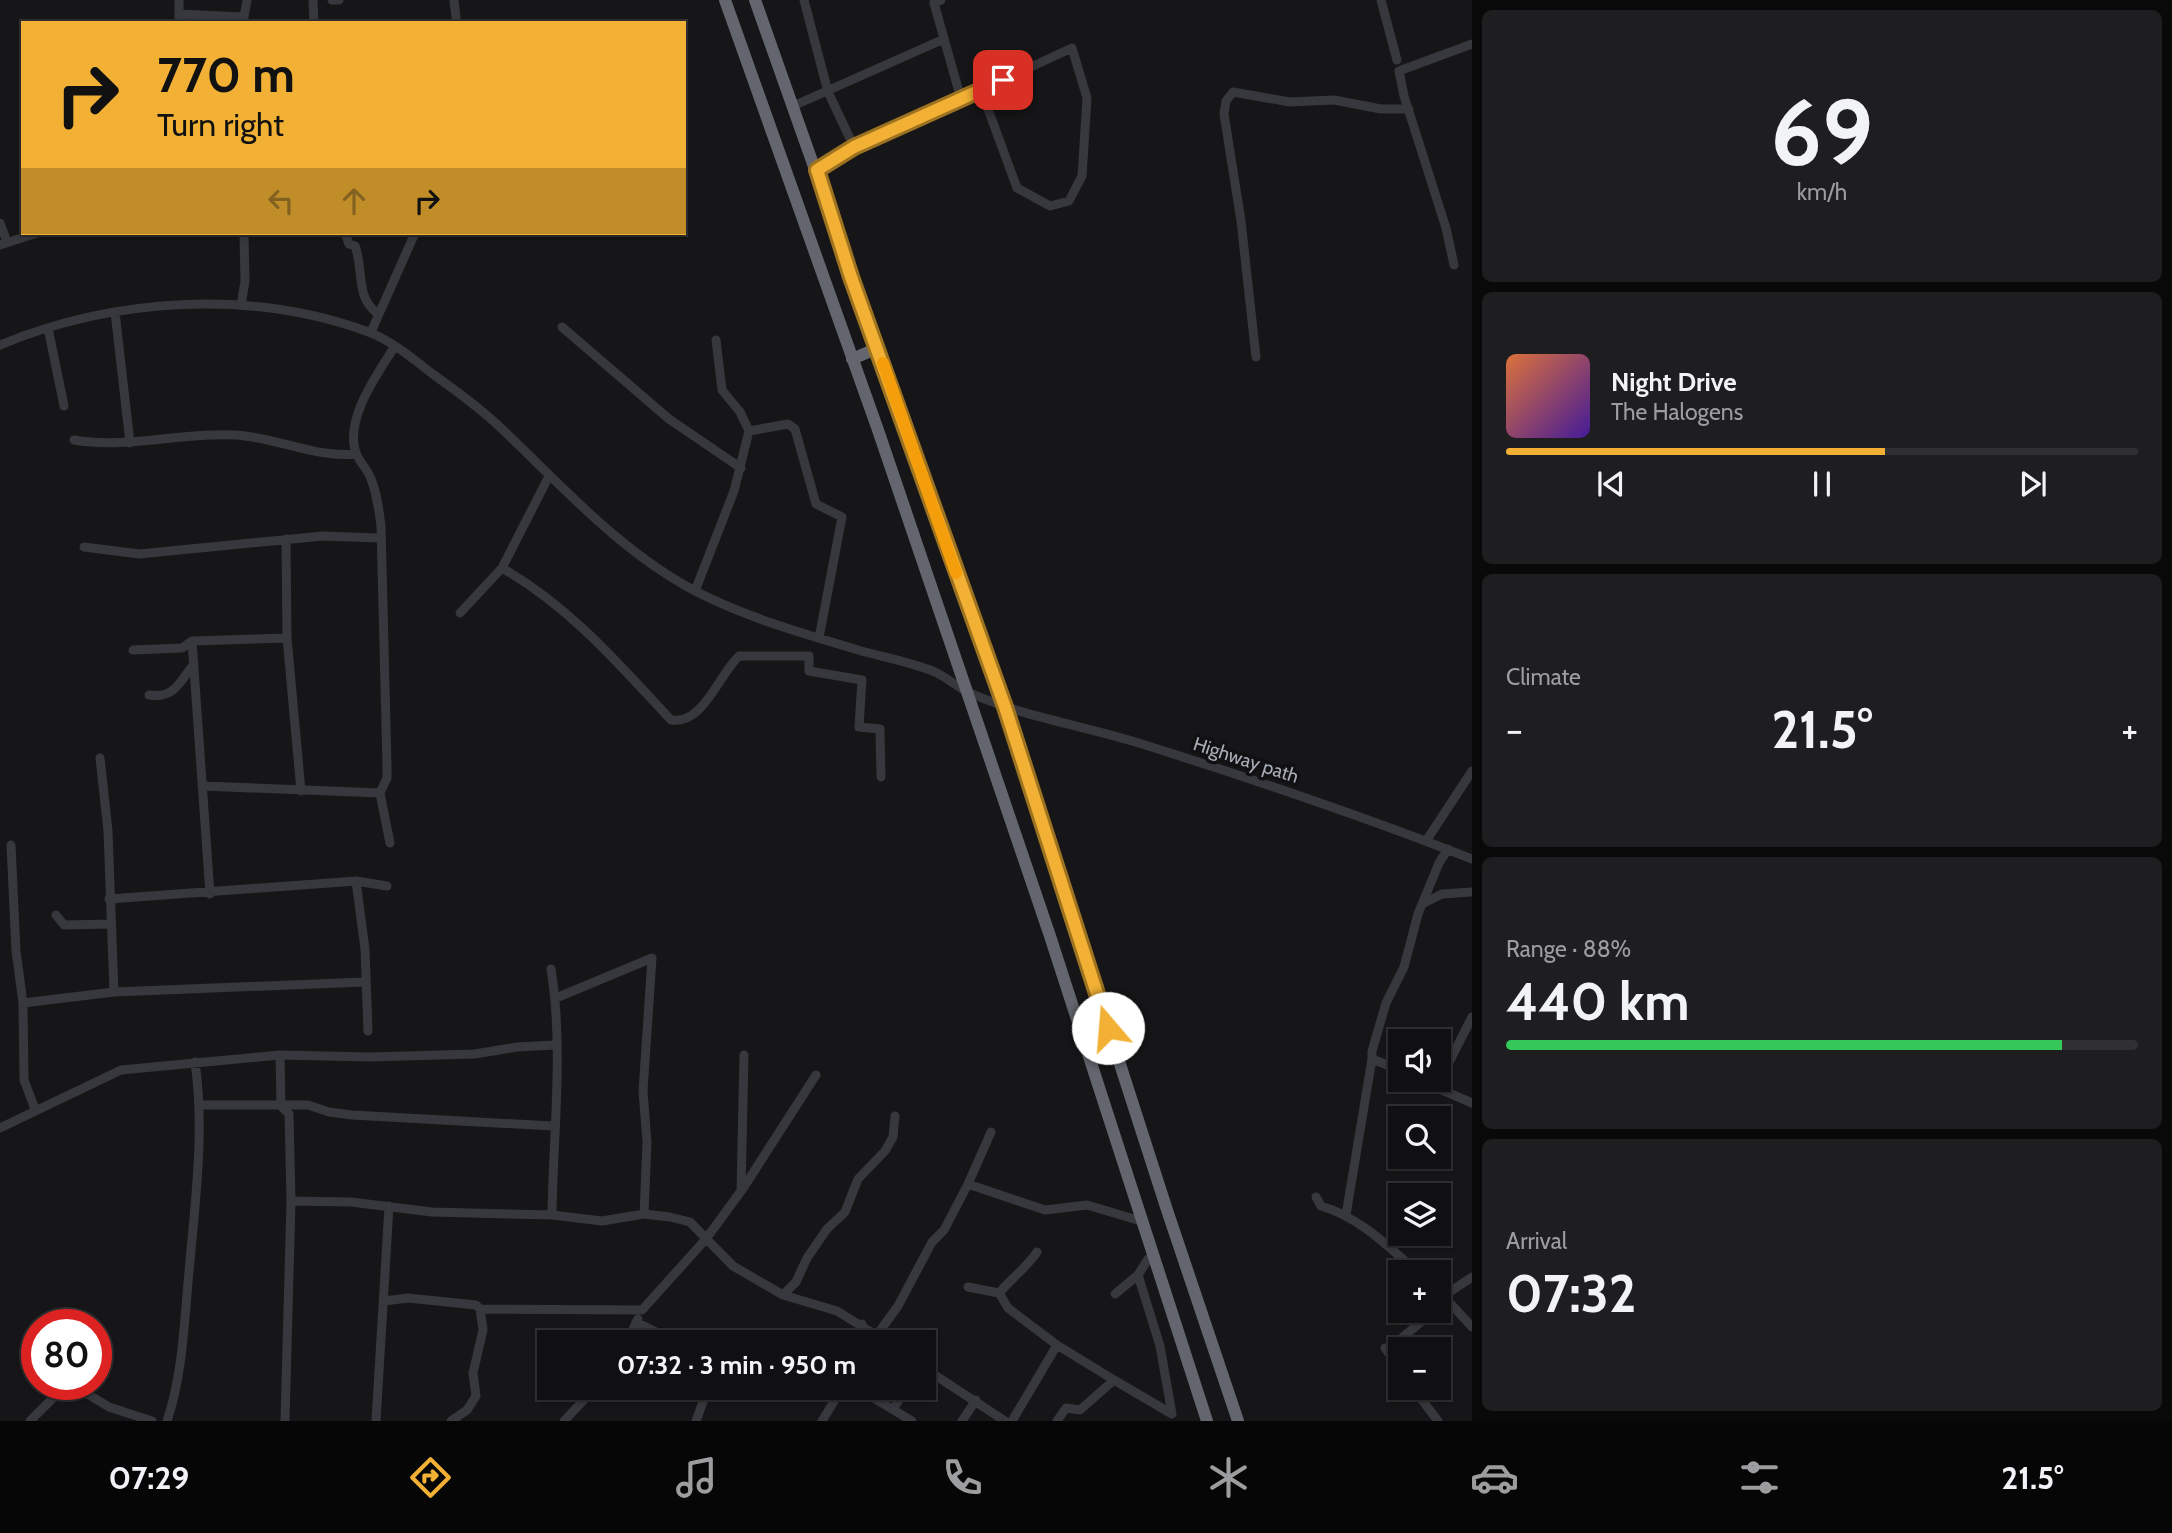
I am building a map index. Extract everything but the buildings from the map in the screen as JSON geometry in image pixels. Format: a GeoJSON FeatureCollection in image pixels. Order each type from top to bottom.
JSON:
{"type":"FeatureCollection","features":[{"type":"Feature","properties":{"kind":"highway"},"geometry":{"type":"LineString","coordinates":[[725,0],[966,692],[1207,1421]]}},
{"type":"Feature","properties":{"kind":"highway"},"geometry":{"type":"LineString","coordinates":[[755,0],[1005,707],[1238,1421]]}},
{"type":"Feature","properties":{"kind":"highway"},"geometry":{"type":"LineString","coordinates":[[852,359],[874,351],[878,348],[877,345]]}},
{"type":"Feature","properties":{"kind":"street"},"geometry":{"type":"LineString","coordinates":[[178,0],[179,18],[243,20],[247,0]]}},
{"type":"Feature","properties":{"kind":"street"},"geometry":{"type":"LineString","coordinates":[[313,0],[314,21]]}},
{"type":"Feature","properties":{"kind":"street"},"geometry":{"type":"LineString","coordinates":[[332,0],[339,0]]}},
{"type":"Feature","properties":{"kind":"street"},"geometry":{"type":"LineString","coordinates":[[454,0],[456,18]]}},
{"type":"Feature","properties":{"kind":"street"},"geometry":{"type":"LineString","coordinates":[[804,0],[827,91],[854,147]]}},
{"type":"Feature","properties":{"kind":"street"},"geometry":{"type":"LineString","coordinates":[[1381,0],[1397,60]]}},
{"type":"Feature","properties":{"kind":"street"},"geometry":{"type":"LineString","coordinates":[[936,1],[961,99]]}},
{"type":"Feature","properties":{"kind":"street"},"geometry":{"type":"LineString","coordinates":[[793,106],[944,39]]}},
{"type":"Feature","properties":{"kind":"street"},"geometry":{"type":"LineString","coordinates":[[1454,265],[1399,71],[1472,44]]}},
{"type":"Feature","properties":{"kind":"street"},"geometry":{"type":"LineString","coordinates":[[817,170],[854,147],[1072,48],[1087,98],[1082,176],[1069,201],[1050,206],[1017,188],[981,90]]}},
{"type":"Feature","properties":{"kind":"street"},"geometry":{"type":"LineString","coordinates":[[1256,357],[1241,220],[1224,114],[1226,101],[1233,92],[1290,102],[1334,100],[1381,110],[1409,108]]}},
{"type":"Feature","properties":{"kind":"street"},"geometry":{"type":"LineString","coordinates":[[0,223],[3,244],[31,235]]}},
{"type":"Feature","properties":{"kind":"street"},"geometry":{"type":"LineString","coordinates":[[241,305],[245,281],[244,235]]}},
{"type":"Feature","properties":{"kind":"street"},"geometry":{"type":"LineString","coordinates":[[346,235],[349,244],[355,246],[358,255],[365,297],[369,306],[377,313]]}},
{"type":"Feature","properties":{"kind":"street"},"geometry":{"type":"LineString","coordinates":[[371,332],[377,313],[414,235]]}},
{"type":"Feature","properties":{"kind":"street","name":"Highway path"},"geometry":{"type":"LineString","coordinates":[[0,345],[48,328],[116,312],[183,305],[241,305],[321,318],[371,332],[395,346],[501,428],[605,527],[665,573],[695,591],[732,608],[819,639],[936,672],[966,692],[1005,707],[1141,744],[1345,810],[1472,859]]}},
{"type":"Feature","properties":{"kind":"street"},"geometry":{"type":"LineString","coordinates":[[116,312],[130,443]]}},
{"type":"Feature","properties":{"kind":"street"},"geometry":{"type":"LineString","coordinates":[[562,327],[670,419],[741,468]]}},
{"type":"Feature","properties":{"kind":"street"},"geometry":{"type":"LineString","coordinates":[[48,328],[64,406]]}},
{"type":"Feature","properties":{"kind":"street"},"geometry":{"type":"LineString","coordinates":[[695,591],[741,468],[749,431],[740,412],[722,390],[716,340]]}},
{"type":"Feature","properties":{"kind":"street"},"geometry":{"type":"LineString","coordinates":[[390,843],[380,793],[387,778],[387,766],[378,501],[371,476],[356,454],[355,436],[359,410],[371,383],[395,346]]}},
{"type":"Feature","properties":{"kind":"street"},"geometry":{"type":"LineString","coordinates":[[749,431],[788,424],[795,429],[816,504],[842,517],[819,639]]}},
{"type":"Feature","properties":{"kind":"street"},"geometry":{"type":"LineString","coordinates":[[75,440],[99,444],[236,435],[313,452],[356,454]]}},
{"type":"Feature","properties":{"kind":"street"},"geometry":{"type":"LineString","coordinates":[[460,613],[502,568],[549,476]]}},
{"type":"Feature","properties":{"kind":"street"},"geometry":{"type":"LineString","coordinates":[[84,547],[139,554],[286,539],[379,538]]}},
{"type":"Feature","properties":{"kind":"street"},"geometry":{"type":"LineString","coordinates":[[286,539],[287,638],[301,791]]}},
{"type":"Feature","properties":{"kind":"street"},"geometry":{"type":"LineString","coordinates":[[502,568],[540,590],[580,625],[671,720],[686,721],[694,715],[728,666],[739,656],[809,656],[809,671],[862,680],[859,727],[880,729],[881,777]]}},
{"type":"Feature","properties":{"kind":"street"},"geometry":{"type":"LineString","coordinates":[[133,650],[182,648],[192,641],[287,638]]}},
{"type":"Feature","properties":{"kind":"street"},"geometry":{"type":"LineString","coordinates":[[192,641],[210,894]]}},
{"type":"Feature","properties":{"kind":"street"},"geometry":{"type":"LineString","coordinates":[[149,695],[160,697],[175,691],[194,664]]}},
{"type":"Feature","properties":{"kind":"street"},"geometry":{"type":"LineString","coordinates":[[100,758],[108,831],[114,992]]}},
{"type":"Feature","properties":{"kind":"street"},"geometry":{"type":"LineString","coordinates":[[1426,841],[1472,771]]}},
{"type":"Feature","properties":{"kind":"street"},"geometry":{"type":"LineString","coordinates":[[202,786],[380,793]]}},
{"type":"Feature","properties":{"kind":"street"},"geometry":{"type":"LineString","coordinates":[[11,845],[16,951],[23,1003],[24,1080],[35,1109]]}},
{"type":"Feature","properties":{"kind":"street"},"geometry":{"type":"LineString","coordinates":[[1346,1215],[1352,1162],[1363,1124],[1372,1059],[1385,1003],[1404,967],[1418,914],[1439,863],[1448,849]]}},
{"type":"Feature","properties":{"kind":"street"},"geometry":{"type":"LineString","coordinates":[[109,899],[210,894],[356,881],[387,886]]}},
{"type":"Feature","properties":{"kind":"street"},"geometry":{"type":"LineString","coordinates":[[356,881],[365,949],[364,982],[368,1031]]}},
{"type":"Feature","properties":{"kind":"street"},"geometry":{"type":"LineString","coordinates":[[1424,903],[1442,894],[1472,892]]}},
{"type":"Feature","properties":{"kind":"street"},"geometry":{"type":"LineString","coordinates":[[56,915],[64,925],[111,923]]}},
{"type":"Feature","properties":{"kind":"street"},"geometry":{"type":"LineString","coordinates":[[556,998],[652,958],[643,1091],[647,1142],[645,1214]]}},
{"type":"Feature","properties":{"kind":"street"},"geometry":{"type":"LineString","coordinates":[[551,968],[556,998],[552,1215]]}},
{"type":"Feature","properties":{"kind":"street"},"geometry":{"type":"LineString","coordinates":[[23,1003],[114,992],[364,982]]}},
{"type":"Feature","properties":{"kind":"street"},"geometry":{"type":"LineString","coordinates":[[1451,1058],[1472,1017]]}},
{"type":"Feature","properties":{"kind":"street"},"geometry":{"type":"LineString","coordinates":[[0,1128],[121,1070],[280,1055],[371,1057],[475,1054],[517,1047],[556,1045]]}},
{"type":"Feature","properties":{"kind":"street"},"geometry":{"type":"LineString","coordinates":[[280,1055],[282,1106],[289,1114],[291,1200],[285,1421]]}},
{"type":"Feature","properties":{"kind":"street"},"geometry":{"type":"LineString","coordinates":[[741,1191],[744,1055]]}},
{"type":"Feature","properties":{"kind":"street"},"geometry":{"type":"LineString","coordinates":[[1372,1059],[1388,1065]]}},
{"type":"Feature","properties":{"kind":"street"},"geometry":{"type":"LineString","coordinates":[[167,1421],[178,1387],[201,1105],[195,1062]]}},
{"type":"Feature","properties":{"kind":"street"},"geometry":{"type":"LineString","coordinates":[[632,1330],[642,1310],[706,1239],[741,1191],[816,1075]]}},
{"type":"Feature","properties":{"kind":"street"},"geometry":{"type":"LineString","coordinates":[[1446,1092],[1472,1103]]}},
{"type":"Feature","properties":{"kind":"street"},"geometry":{"type":"LineString","coordinates":[[201,1105],[308,1105],[329,1112],[352,1115],[553,1126]]}},
{"type":"Feature","properties":{"kind":"street"},"geometry":{"type":"LineString","coordinates":[[783,1294],[796,1282],[807,1258],[827,1229],[845,1212],[858,1179],[885,1151],[893,1137],[895,1116]]}},
{"type":"Feature","properties":{"kind":"street"},"geometry":{"type":"LineString","coordinates":[[881,1330],[898,1306],[932,1242],[944,1230],[991,1132]]}},
{"type":"Feature","properties":{"kind":"street"},"geometry":{"type":"LineString","coordinates":[[968,1184],[1045,1210],[1087,1205],[1141,1221]]}},
{"type":"Feature","properties":{"kind":"street"},"geometry":{"type":"LineString","coordinates":[[1316,1197],[1321,1206],[1346,1215],[1402,1260]]}},
{"type":"Feature","properties":{"kind":"street"},"geometry":{"type":"LineString","coordinates":[[291,1200],[552,1215],[602,1221],[645,1214],[690,1222],[733,1266],[783,1294],[837,1311],[870,1330]]}},
{"type":"Feature","properties":{"kind":"street"},"geometry":{"type":"LineString","coordinates":[[376,1421],[390,1206]]}},
{"type":"Feature","properties":{"kind":"street"},"geometry":{"type":"LineString","coordinates":[[389,1224],[405,1208]]}},
{"type":"Feature","properties":{"kind":"street"},"geometry":{"type":"LineString","coordinates":[[999,1293],[1018,1270],[1029,1265],[1037,1252]]}},
{"type":"Feature","properties":{"kind":"street"},"geometry":{"type":"LineString","coordinates":[[1115,1294],[1138,1275],[1148,1259],[1154,1258]]}},
{"type":"Feature","properties":{"kind":"street"},"geometry":{"type":"LineString","coordinates":[[968,1287],[999,1293],[1008,1308],[1057,1346],[1172,1414],[1160,1346],[1138,1275]]}},
{"type":"Feature","properties":{"kind":"street"},"geometry":{"type":"LineString","coordinates":[[1451,1291],[1472,1277]]}},
{"type":"Feature","properties":{"kind":"street"},"geometry":{"type":"LineString","coordinates":[[384,1301],[424,1299],[476,1305],[480,1309],[483,1330],[473,1373],[476,1396],[467,1410],[451,1421]]}},
{"type":"Feature","properties":{"kind":"street"},"geometry":{"type":"LineString","coordinates":[[1451,1304],[1472,1327]]}},
{"type":"Feature","properties":{"kind":"street"},"geometry":{"type":"LineString","coordinates":[[480,1309],[642,1310]]}},
{"type":"Feature","properties":{"kind":"street"},"geometry":{"type":"LineString","coordinates":[[636,1322],[652,1330]]}},
{"type":"Feature","properties":{"kind":"street"},"geometry":{"type":"LineString","coordinates":[[1403,1337],[1420,1323]]}},
{"type":"Feature","properties":{"kind":"street"},"geometry":{"type":"LineString","coordinates":[[859,1330],[862,1324]]}},
{"type":"Feature","properties":{"kind":"street"},"geometry":{"type":"LineString","coordinates":[[1012,1421],[1057,1346]]}},
{"type":"Feature","properties":{"kind":"street"},"geometry":{"type":"LineString","coordinates":[[936,1375],[1005,1421]]}},
{"type":"Feature","properties":{"kind":"street"},"geometry":{"type":"LineString","coordinates":[[1057,1421],[1066,1408],[1080,1410],[1114,1380]]}},
{"type":"Feature","properties":{"kind":"street"},"geometry":{"type":"LineString","coordinates":[[30,1421],[52,1400]]}},
{"type":"Feature","properties":{"kind":"street"},"geometry":{"type":"LineString","coordinates":[[97,1400],[109,1407],[152,1421]]}},
{"type":"Feature","properties":{"kind":"street"},"geometry":{"type":"LineString","coordinates":[[564,1421],[584,1400]]}},
{"type":"Feature","properties":{"kind":"street"},"geometry":{"type":"LineString","coordinates":[[696,1421],[704,1400]]}},
{"type":"Feature","properties":{"kind":"street"},"geometry":{"type":"LineString","coordinates":[[821,1421],[834,1400]]}},
{"type":"Feature","properties":{"kind":"street"},"geometry":{"type":"LineString","coordinates":[[880,1400],[912,1421]]}},
{"type":"Feature","properties":{"kind":"street"},"geometry":{"type":"LineString","coordinates":[[894,1408],[899,1400]]}},
{"type":"Feature","properties":{"kind":"street"},"geometry":{"type":"LineString","coordinates":[[962,1421],[976,1400]]}},
{"type":"Feature","properties":{"kind":"street"},"geometry":{"type":"LineString","coordinates":[[1422,1400],[1438,1421]]}},
{"type":"Feature","properties":{"kind":"slow traffic"},"geometry":{"type":"LineString","coordinates":[[883,363],[956,573]]}},
{"type":"Feature","properties":{"kind":"route"},"geometry":{"type":"LineString","coordinates":[[1003,80],[854,147],[817,170],[851,277],[1005,707],[1108,1028]]}}]}
